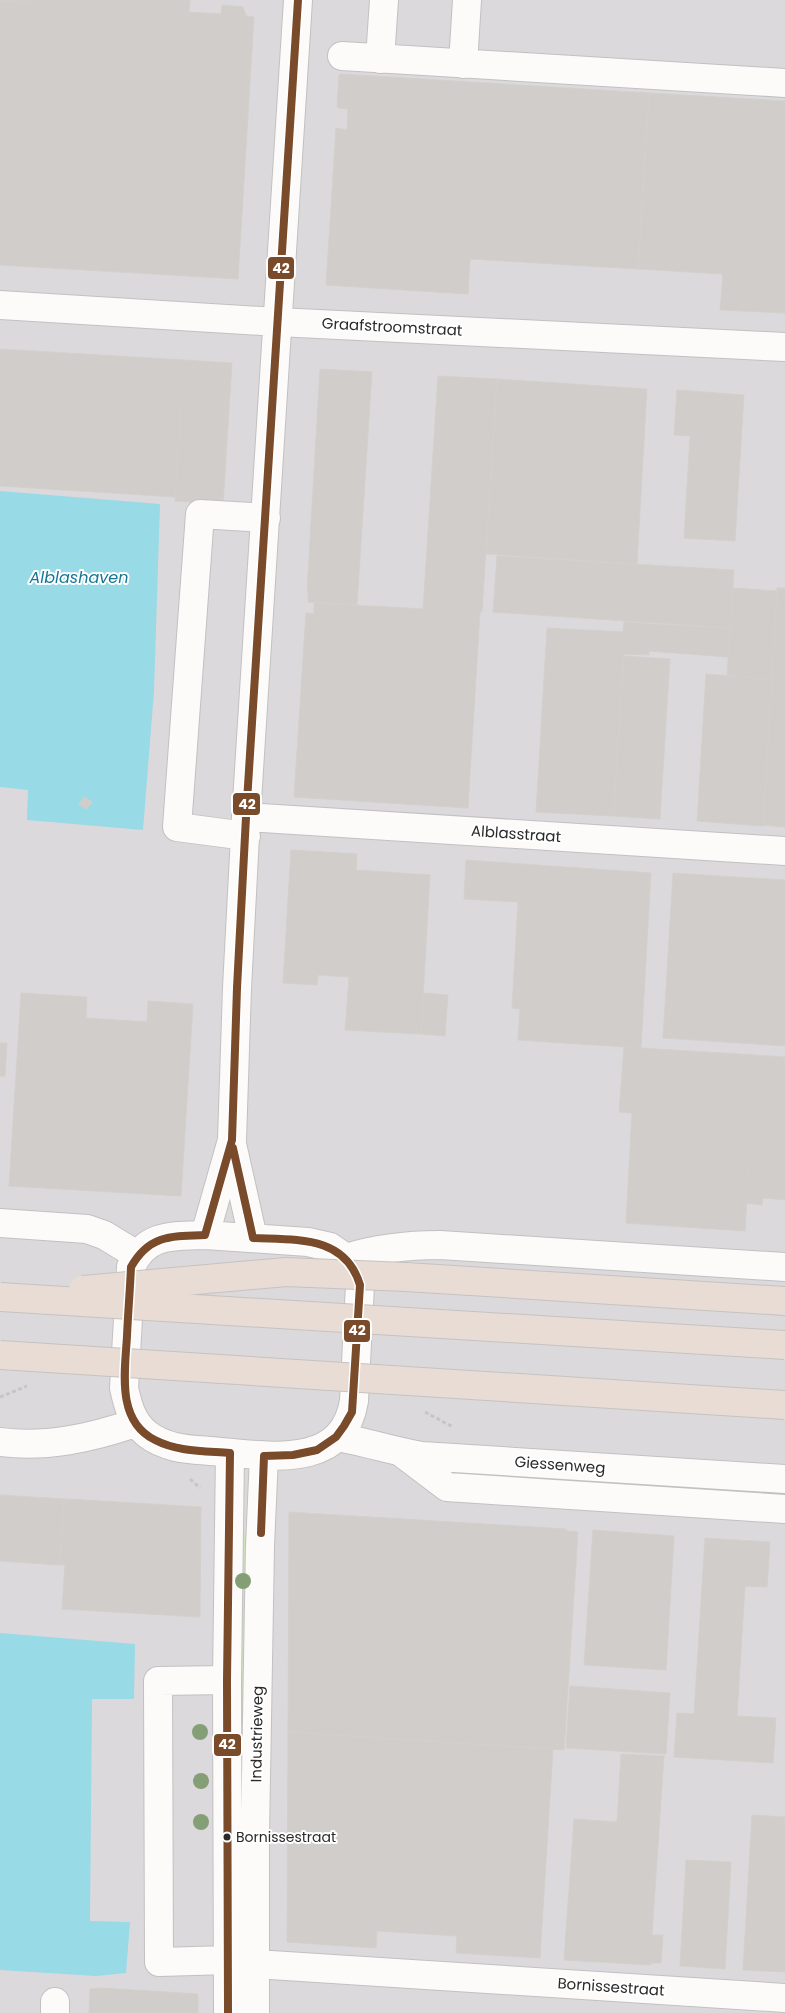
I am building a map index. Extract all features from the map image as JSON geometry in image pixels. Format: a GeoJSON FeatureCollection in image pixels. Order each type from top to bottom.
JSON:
{"type":"FeatureCollection","features":[{"type":"Feature","properties":{"kind":"highway"},"geometry":{"type":"LineString","coordinates":[[0,1297],[286,1272],[406,1277],[785,1301]]}},
{"type":"Feature","properties":{"kind":"highway"},"geometry":{"type":"LineString","coordinates":[[0,1297],[785,1345]]}},
{"type":"Feature","properties":{"kind":"highway"},"geometry":{"type":"LineString","coordinates":[[0,1354],[785,1405]]}},
{"type":"Feature","properties":{"kind":"street"},"geometry":{"type":"LineString","coordinates":[[206,1235],[232,1140],[237,988],[246,827],[298,0]]}},
{"type":"Feature","properties":{"kind":"street"},"geometry":{"type":"LineString","coordinates":[[380,59],[384,0]]}},
{"type":"Feature","properties":{"kind":"street"},"geometry":{"type":"LineString","coordinates":[[463,64],[467,0]]}},
{"type":"Feature","properties":{"kind":"street"},"geometry":{"type":"LineString","coordinates":[[342,56],[785,83]]}},
{"type":"Feature","properties":{"kind":"street","name":"Graafstroomstraat"},"geometry":{"type":"LineString","coordinates":[[0,305],[278,322],[785,347]]}},
{"type":"Feature","properties":{"kind":"street","name":"Alblasstraat"},"geometry":{"type":"LineString","coordinates":[[266,518],[200,514],[177,827],[246,827],[785,850]]}},
{"type":"Feature","properties":{"kind":"street"},"geometry":{"type":"LineString","coordinates":[[232,1140],[253,1238]]}},
{"type":"Feature","properties":{"kind":"street"},"geometry":{"type":"LineString","coordinates":[[0,1223],[87,1229],[104,1235],[136,1255]]}},
{"type":"Feature","properties":{"kind":"street"},"geometry":{"type":"LineString","coordinates":[[206,1235],[253,1238],[308,1242],[330,1247],[346,1258],[355,1268],[360,1285],[360,1294],[354,1402],[347,1424],[337,1437],[321,1448],[299,1456],[264,1456],[174,1448],[159,1442],[135,1423],[128,1407],[124,1388],[131,1268],[136,1255],[145,1246],[171,1236],[206,1235]]}},
{"type":"Feature","properties":{"kind":"street"},"geometry":{"type":"LineString","coordinates":[[346,1258],[371,1250],[406,1245],[440,1245],[785,1267]]}},
{"type":"Feature","properties":{"kind":"street"},"geometry":{"type":"LineString","coordinates":[[0,1442],[23,1445],[78,1440],[135,1423]]}},
{"type":"Feature","properties":{"kind":"street","name":"Giessenweg"},"geometry":{"type":"LineString","coordinates":[[337,1437],[422,1456],[785,1479]]}},
{"type":"Feature","properties":{"kind":"street"},"geometry":{"type":"LineString","coordinates":[[401,1452],[448,1487],[785,1509]]}},
{"type":"Feature","properties":{"kind":"street","name":"Industrieweg"},"geometry":{"type":"LineString","coordinates":[[230,1453],[227,1680],[242,1962],[255,2013]]}},
{"type":"Feature","properties":{"kind":"street","name":"Industrieweg"},"geometry":{"type":"LineString","coordinates":[[228,2013],[242,1962],[264,1456]]}},
{"type":"Feature","properties":{"kind":"street","name":"Bornissestraat"},"geometry":{"type":"LineString","coordinates":[[227,1680],[158,1681],[159,1962],[242,1962],[785,1998]]}},
{"type":"Feature","properties":{"kind":"shaded area"},"geometry":{"type":"Polygon","coordinates":[[[0,0],[785,0],[785,2013],[0,2013],[0,0]]]}},
{"type":"Feature","properties":{"kind":"green space"},"geometry":{"type":"Polygon","coordinates":[[[239,1533],[249,1533],[247,1902],[237,1902],[239,1533]]]}},
{"type":"Feature","properties":{"kind":"water","name":"Alblashaven"},"geometry":{"type":"Polygon","coordinates":[[[0,491],[160,504],[154,691],[143,830],[27,820],[28,790],[0,787],[0,491]]]}},
{"type":"Feature","properties":{"kind":"water"},"geometry":{"type":"Polygon","coordinates":[[[0,1633],[135,1644],[134,1699],[92,1699],[90,1921],[130,1922],[126,1973],[96,1976],[0,1970],[0,1633]]]}},
{"type":"Feature","properties":{"kind":"building"},"geometry":{"type":"Polygon","coordinates":[[[0,0],[190,0],[189,12],[187,12],[184,61],[27,51],[30,3],[0,0]]]}},
{"type":"Feature","properties":{"kind":"building"},"geometry":{"type":"Polygon","coordinates":[[[0,1],[30,3],[27,51],[184,61],[187,12],[221,14],[222,5],[243,7],[246,16],[254,17],[238,279],[0,265],[0,1]]]}},
{"type":"Feature","properties":{"kind":"building"},"geometry":{"type":"Polygon","coordinates":[[[339,75],[649,93],[638,269],[470,259],[468,294],[326,285],[336,128],[347,130],[348,109],[338,108],[337,106],[339,75]]]}},
{"type":"Feature","properties":{"kind":"building"},"geometry":{"type":"Polygon","coordinates":[[[649,93],[785,101],[785,313],[720,310],[723,274],[638,269],[649,93]]]}},
{"type":"Feature","properties":{"kind":"building"},"geometry":{"type":"Polygon","coordinates":[[[0,349],[184,360],[175,497],[0,486],[0,349]]]}},
{"type":"Feature","properties":{"kind":"building"},"geometry":{"type":"Polygon","coordinates":[[[184,360],[232,363],[223,504],[175,501],[184,360]]]}},
{"type":"Feature","properties":{"kind":"building"},"geometry":{"type":"Polygon","coordinates":[[[320,369],[372,372],[357,605],[308,602],[307,591],[320,369]]]}},
{"type":"Feature","properties":{"kind":"building"},"geometry":{"type":"Polygon","coordinates":[[[438,376],[497,379],[482,612],[423,609],[438,376]]]}},
{"type":"Feature","properties":{"kind":"building"},"geometry":{"type":"Polygon","coordinates":[[[497,379],[647,389],[637,564],[486,554],[497,379]]]}},
{"type":"Feature","properties":{"kind":"building"},"geometry":{"type":"Polygon","coordinates":[[[677,390],[744,395],[735,541],[684,538],[690,436],[674,435],[677,390]]]}},
{"type":"Feature","properties":{"kind":"building"},"geometry":{"type":"Polygon","coordinates":[[[497,556],[734,570],[730,628],[493,612],[497,556]]]}},
{"type":"Feature","properties":{"kind":"building"},"geometry":{"type":"Polygon","coordinates":[[[733,588],[777,591],[772,679],[727,676],[733,588]]]}},
{"type":"Feature","properties":{"kind":"building"},"geometry":{"type":"Polygon","coordinates":[[[777,588],[785,588],[785,827],[763,825],[777,588]]]}},
{"type":"Feature","properties":{"kind":"building"},"geometry":{"type":"Polygon","coordinates":[[[314,603],[480,612],[468,808],[294,797],[306,613],[314,614],[314,603]]]}},
{"type":"Feature","properties":{"kind":"building"},"geometry":{"type":"Polygon","coordinates":[[[624,622],[651,624],[649,655],[624,654],[613,816],[536,812],[547,628],[623,632],[624,622]]]}},
{"type":"Feature","properties":{"kind":"building"},"geometry":{"type":"Polygon","coordinates":[[[651,624],[730,628],[728,657],[649,651],[651,624]]]}},
{"type":"Feature","properties":{"kind":"building"},"geometry":{"type":"Polygon","coordinates":[[[624,656],[670,659],[660,819],[613,816],[624,656]]]}},
{"type":"Feature","properties":{"kind":"building"},"geometry":{"type":"Polygon","coordinates":[[[706,674],[772,679],[763,826],[697,821],[706,674]]]}},
{"type":"Feature","properties":{"kind":"building"},"geometry":{"type":"Polygon","coordinates":[[[84,797],[92,802],[86,809],[79,804],[84,797]]]}},
{"type":"Feature","properties":{"kind":"building"},"geometry":{"type":"Polygon","coordinates":[[[291,850],[357,854],[356,870],[430,875],[421,1034],[345,1030],[349,977],[318,975],[317,985],[283,983],[291,850]]]}},
{"type":"Feature","properties":{"kind":"building"},"geometry":{"type":"Polygon","coordinates":[[[466,860],[651,873],[641,1048],[518,1040],[520,1009],[512,1008],[518,902],[464,899],[466,860]]]}},
{"type":"Feature","properties":{"kind":"building"},"geometry":{"type":"Polygon","coordinates":[[[673,873],[785,880],[785,1046],[663,1038],[673,873]]]}},
{"type":"Feature","properties":{"kind":"building"},"geometry":{"type":"Polygon","coordinates":[[[21,993],[87,997],[86,1018],[147,1022],[148,1001],[193,1004],[181,1196],[9,1186],[21,993]]]}},
{"type":"Feature","properties":{"kind":"building"},"geometry":{"type":"Polygon","coordinates":[[[423,993],[448,995],[445,1036],[421,1034],[423,993]]]}},
{"type":"Feature","properties":{"kind":"building"},"geometry":{"type":"Polygon","coordinates":[[[0,1043],[7,1043],[5,1076],[0,1076],[0,1043]]]}},
{"type":"Feature","properties":{"kind":"building"},"geometry":{"type":"Polygon","coordinates":[[[624,1047],[755,1055],[745,1231],[626,1223],[632,1113],[619,1112],[624,1047]]]}},
{"type":"Feature","properties":{"kind":"building"},"geometry":{"type":"Polygon","coordinates":[[[755,1055],[785,1057],[785,1200],[763,1198],[762,1205],[746,1203],[755,1055]]]}},
{"type":"Feature","properties":{"kind":"building"},"geometry":{"type":"Polygon","coordinates":[[[0,1495],[67,1499],[64,1500],[60,1565],[0,1561],[0,1495]]]}},
{"type":"Feature","properties":{"kind":"building"},"geometry":{"type":"Polygon","coordinates":[[[64,1500],[201,1507],[200,1617],[62,1609],[65,1565],[60,1565],[64,1500]]]}},
{"type":"Feature","properties":{"kind":"building"},"geometry":{"type":"Polygon","coordinates":[[[289,1512],[566,1529],[566,1531],[578,1532],[564,1750],[288,1732],[289,1512]]]}},
{"type":"Feature","properties":{"kind":"building"},"geometry":{"type":"Polygon","coordinates":[[[593,1530],[674,1536],[666,1670],[584,1665],[593,1530]]]}},
{"type":"Feature","properties":{"kind":"building"},"geometry":{"type":"Polygon","coordinates":[[[705,1538],[770,1542],[767,1587],[745,1586],[737,1716],[776,1718],[773,1763],[674,1757],[677,1713],[694,1714],[705,1538]]]}},
{"type":"Feature","properties":{"kind":"building"},"geometry":{"type":"Polygon","coordinates":[[[570,1686],[670,1693],[666,1754],[566,1748],[570,1686]]]}},
{"type":"Feature","properties":{"kind":"building"},"geometry":{"type":"Polygon","coordinates":[[[288,1732],[553,1749],[540,1958],[456,1953],[457,1936],[377,1931],[376,1948],[287,1942],[288,1732]]]}},
{"type":"Feature","properties":{"kind":"building"},"geometry":{"type":"Polygon","coordinates":[[[621,1754],[664,1756],[652,1935],[663,1935],[661,1963],[651,1963],[651,1965],[564,1960],[574,1819],[617,1822],[621,1754]]]}},
{"type":"Feature","properties":{"kind":"building"},"geometry":{"type":"Polygon","coordinates":[[[752,1815],[785,1817],[785,1972],[743,1970],[752,1815]]]}},
{"type":"Feature","properties":{"kind":"building"},"geometry":{"type":"Polygon","coordinates":[[[686,1860],[731,1862],[725,1969],[680,1966],[686,1860]]]}},
{"type":"Feature","properties":{"kind":"building"},"geometry":{"type":"Polygon","coordinates":[[[101,1988],[198,1994],[198,2013],[89,2013],[90,1989],[101,1988]]]}},
{"type":"Feature","properties":{"kind":"transit line","name":"42"},"geometry":{"type":"LineString","coordinates":[[228,2013],[227,1680],[230,1453],[173,1447],[155,1440],[143,1432],[134,1421],[128,1408],[125,1364],[131,1267],[145,1249],[162,1239],[205,1235],[232,1140],[237,988],[246,817],[298,0]]}},
{"type":"Feature","properties":{"kind":"transit line","name":"42"},"geometry":{"type":"LineString","coordinates":[[233,1148],[253,1238],[302,1241],[331,1249],[343,1257],[353,1269],[360,1285],[352,1412],[336,1437],[317,1450],[293,1455],[264,1456],[261,1533]]}},
{"type":"Feature","properties":{"kind":"place","name":"Bornissestraat"},"geometry":{"type":"Point","coordinates":[227,1837]}}]}
